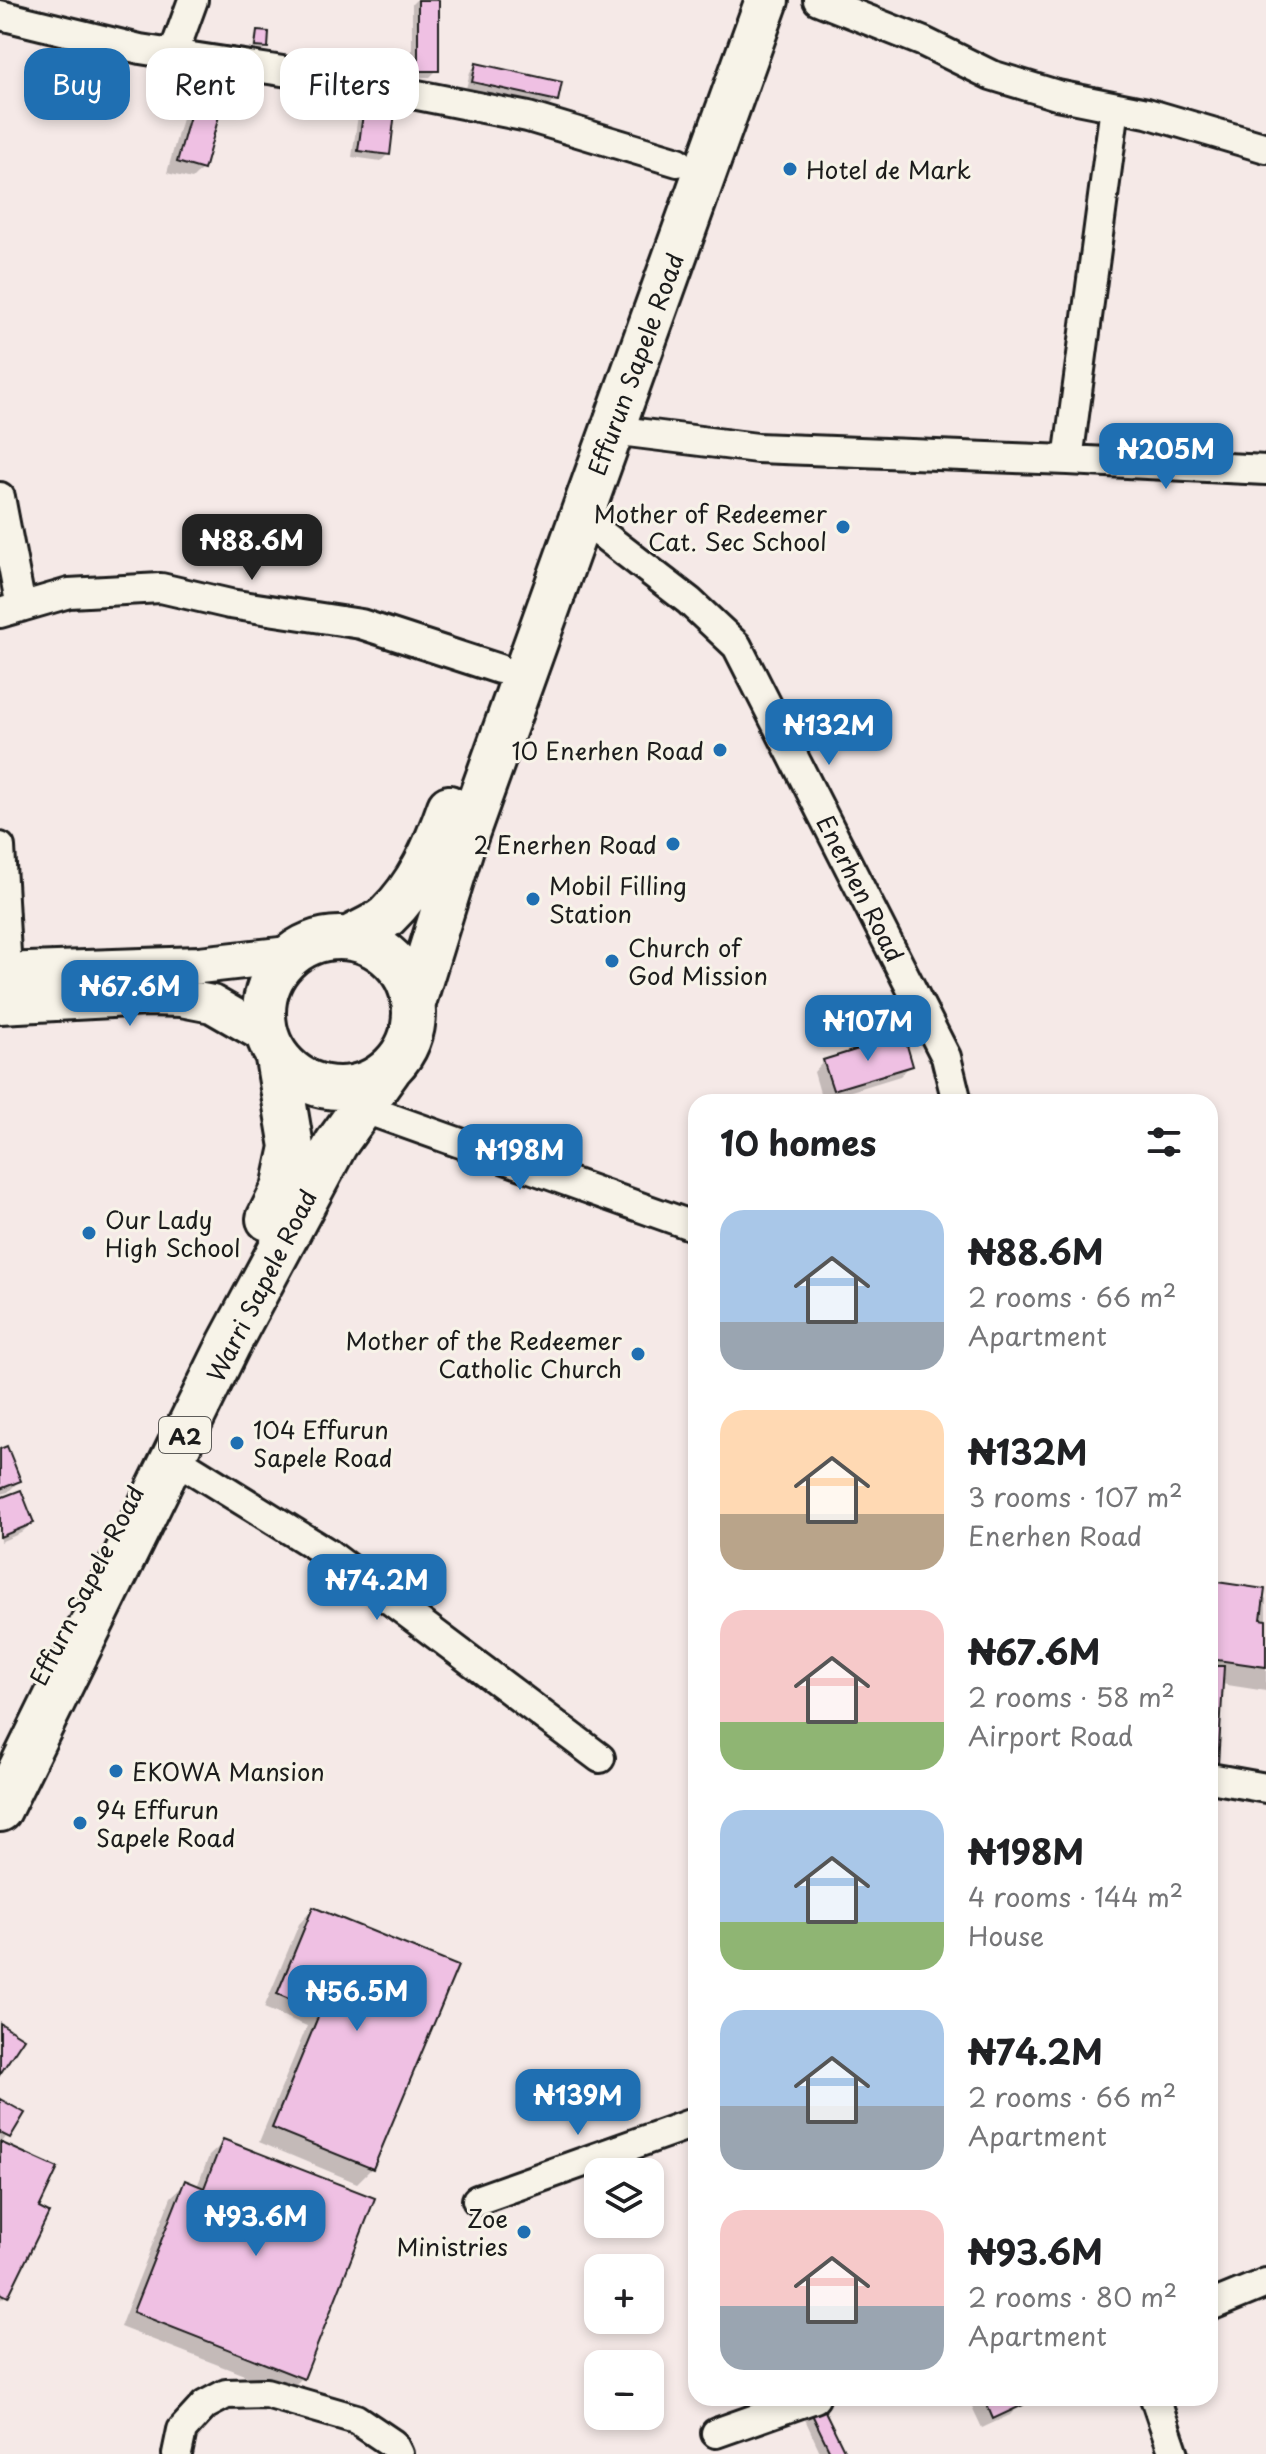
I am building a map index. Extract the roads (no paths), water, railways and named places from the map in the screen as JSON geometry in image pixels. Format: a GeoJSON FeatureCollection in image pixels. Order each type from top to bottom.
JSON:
{"type":"FeatureCollection","features":[{"type":"Feature","properties":{"kind":"highway","name":"Effurun Sapele Road"},"geometry":{"type":"LineString","coordinates":[[349,938],[385,918],[425,865],[440,832],[580,447],[737,0]]}},
{"type":"Feature","properties":{"kind":"highway","name":"Effurun Sapele Road"},"geometry":{"type":"LineString","coordinates":[[414,1003],[462,848],[767,0]]}},
{"type":"Feature","properties":{"kind":"highway"},"geometry":{"type":"LineString","coordinates":[[289,955],[307,944],[327,938],[349,938],[372,945],[393,959],[407,979],[414,1003]]}},
{"type":"Feature","properties":{"kind":"highway","name":"A2"},"geometry":{"type":"LineString","coordinates":[[272,1047],[262,1014],[265,992],[274,972],[289,955]]}},
{"type":"Feature","properties":{"kind":"highway","name":"A2"},"geometry":{"type":"LineString","coordinates":[[389,1070],[405,1050],[414,1027],[414,1003]]}},
{"type":"Feature","properties":{"kind":"highway"},"geometry":{"type":"LineString","coordinates":[[272,1047],[295,1075],[318,1086],[343,1088],[368,1083],[389,1070]]}},
{"type":"Feature","properties":{"kind":"highway","name":"Effurn Sapele Road"},"geometry":{"type":"LineString","coordinates":[[0,1756],[283,1189],[292,1147],[272,1047]]}},
{"type":"Feature","properties":{"kind":"highway","name":"Warri Sapele Road"},"geometry":{"type":"LineString","coordinates":[[0,1810],[229,1344],[336,1144],[389,1070]]}},
{"type":"Feature","properties":{"kind":"main road"},"geometry":{"type":"LineString","coordinates":[[2,983],[289,955]]}},
{"type":"Feature","properties":{"kind":"main road"},"geometry":{"type":"LineString","coordinates":[[2,983],[181,998],[212,1004],[272,1047]]}},
{"type":"Feature","properties":{"kind":"street"},"geometry":{"type":"LineString","coordinates":[[176,48],[193,0]]}},
{"type":"Feature","properties":{"kind":"street"},"geometry":{"type":"LineString","coordinates":[[818,0],[924,42],[991,75],[1057,95],[1147,113],[1266,148]]}},
{"type":"Feature","properties":{"kind":"street"},"geometry":{"type":"LineString","coordinates":[[0,15],[146,50]]}},
{"type":"Feature","properties":{"kind":"street"},"geometry":{"type":"LineString","coordinates":[[264,69],[347,81],[513,114],[678,162]]}},
{"type":"Feature","properties":{"kind":"street"},"geometry":{"type":"LineString","coordinates":[[1068,460],[1115,107]]}},
{"type":"Feature","properties":{"kind":"street"},"geometry":{"type":"LineString","coordinates":[[612,430],[757,448],[1266,470]]}},
{"type":"Feature","properties":{"kind":"street"},"geometry":{"type":"LineString","coordinates":[[0,497],[10,610],[69,593],[161,588],[244,607],[361,624],[499,669]]}},
{"type":"Feature","properties":{"kind":"street","name":"Enerhen Road"},"geometry":{"type":"LineString","coordinates":[[580,517],[689,601],[737,646],[946,1057],[955,1094]]}},
{"type":"Feature","properties":{"kind":"street"},"geometry":{"type":"LineString","coordinates":[[0,847],[2,983]]}},
{"type":"Feature","properties":{"kind":"street"},"geometry":{"type":"LineString","coordinates":[[362,1108],[688,1224]]}},
{"type":"Feature","properties":{"kind":"street"},"geometry":{"type":"LineString","coordinates":[[174,1458],[329,1554],[600,1758]]}},
{"type":"Feature","properties":{"kind":"street"},"geometry":{"type":"LineString","coordinates":[[1218,1779],[1266,1788]]}},
{"type":"Feature","properties":{"kind":"street"},"geometry":{"type":"LineString","coordinates":[[477,2200],[688,2125]]}},
{"type":"Feature","properties":{"kind":"street"},"geometry":{"type":"LineString","coordinates":[[1218,2303],[1266,2283]]}},
{"type":"Feature","properties":{"kind":"street"},"geometry":{"type":"LineString","coordinates":[[177,2454],[182,2430],[205,2405],[226,2394],[266,2393],[356,2419],[393,2444],[398,2454]]}},
{"type":"Feature","properties":{"kind":"street"},"geometry":{"type":"LineString","coordinates":[[716,2433],[792,2406]]}},
{"type":"Feature","properties":{"kind":"street"},"geometry":{"type":"LineString","coordinates":[[1158,2406],[1174,2454]]}},
{"type":"Feature","properties":{"kind":"place","name":"Hotel de Mark"},"geometry":{"type":"Point","coordinates":[790,169]}},
{"type":"Feature","properties":{"kind":"place","name":"Mother of Redeemer Cat. Sec School"},"geometry":{"type":"Point","coordinates":[843,527]}},
{"type":"Feature","properties":{"kind":"place","name":"10 Enerhen Road"},"geometry":{"type":"Point","coordinates":[720,750]}},
{"type":"Feature","properties":{"kind":"place","name":"2 Enerhen Road"},"geometry":{"type":"Point","coordinates":[673,844]}},
{"type":"Feature","properties":{"kind":"place","name":"Mobil Filling Station"},"geometry":{"type":"Point","coordinates":[533,899]}},
{"type":"Feature","properties":{"kind":"place","name":"Church of God Mission"},"geometry":{"type":"Point","coordinates":[612,961]}},
{"type":"Feature","properties":{"kind":"place","name":"Our Lady High School"},"geometry":{"type":"Point","coordinates":[89,1233]}},
{"type":"Feature","properties":{"kind":"place","name":"Mother of the Redeemer Catholic Church"},"geometry":{"type":"Point","coordinates":[638,1354]}},
{"type":"Feature","properties":{"kind":"place","name":"104 Effurun Sapele Road"},"geometry":{"type":"Point","coordinates":[237,1443]}},
{"type":"Feature","properties":{"kind":"place","name":"EKOWA Mansion"},"geometry":{"type":"Point","coordinates":[116,1771]}},
{"type":"Feature","properties":{"kind":"place","name":"94 Effurun Sapele Road"},"geometry":{"type":"Point","coordinates":[80,1823]}},
{"type":"Feature","properties":{"kind":"place","name":"Zoe Ministries"},"geometry":{"type":"Point","coordinates":[524,2232]}}]}
